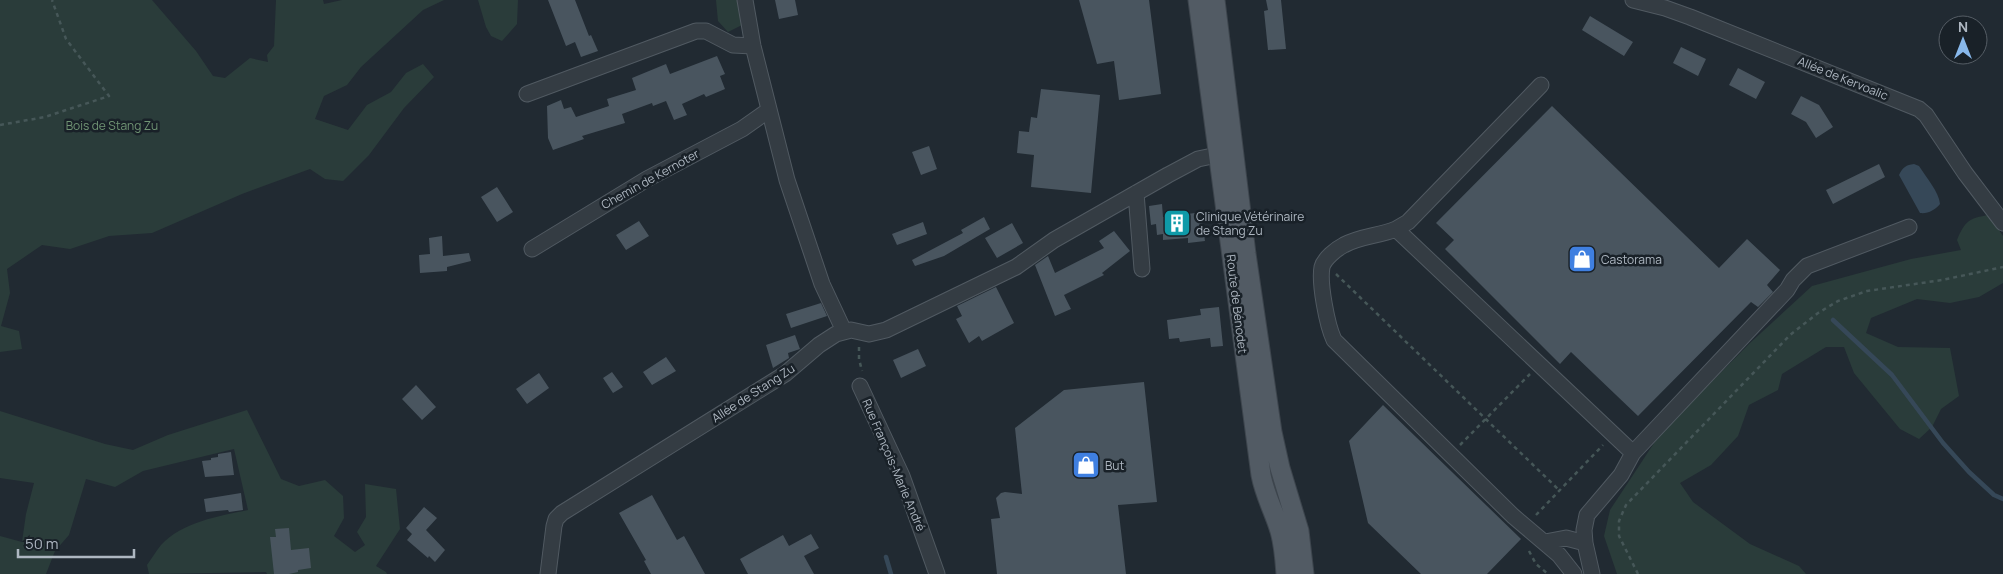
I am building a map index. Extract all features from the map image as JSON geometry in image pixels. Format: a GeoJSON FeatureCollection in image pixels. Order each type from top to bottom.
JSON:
{"type":"FeatureCollection","features":[{"type":"Feature","properties":{"kind":"main road","name":"Route de Bénodet"},"geometry":{"type":"LineString","coordinates":[[1198,0],[1217,155],[1261,475],[1265,494],[1279,529],[1284,549],[1286,574]]}},
{"type":"Feature","properties":{"kind":"main road","name":"Route de Bénodet"},"geometry":{"type":"LineString","coordinates":[[1215,0],[1246,254],[1272,432],[1280,468],[1300,531],[1304,574]]}},
{"type":"Feature","properties":{"kind":"street"},"geometry":{"type":"LineString","coordinates":[[745,0],[753,46],[786,180],[822,284],[844,331],[854,330],[864,334],[886,330],[1016,267],[1054,240],[1136,192],[1190,163],[1207,156],[1217,155],[1228,146],[1231,129]]}},
{"type":"Feature","properties":{"kind":"street","name":"Allée de Kervoalic"},"geometry":{"type":"LineString","coordinates":[[1633,0],[1690,17],[1919,109],[1926,115],[1960,166],[2003,223]]}},
{"type":"Feature","properties":{"kind":"street"},"geometry":{"type":"LineString","coordinates":[[527,94],[696,31],[706,31],[733,45],[753,46]]}},
{"type":"Feature","properties":{"kind":"street"},"geometry":{"type":"LineString","coordinates":[[1542,85],[1408,222],[1396,229],[1344,245],[1324,262],[1322,268],[1323,296],[1330,332],[1334,340],[1450,455],[1559,555],[1574,574]]}},
{"type":"Feature","properties":{"kind":"street","name":"Chemin de Kernoter"},"geometry":{"type":"LineString","coordinates":[[532,249],[647,179],[742,129],[769,110]]}},
{"type":"Feature","properties":{"kind":"street"},"geometry":{"type":"LineString","coordinates":[[1217,155],[1226,160],[1236,232],[1246,254]]}},
{"type":"Feature","properties":{"kind":"street"},"geometry":{"type":"LineString","coordinates":[[1136,192],[1142,269]]}},
{"type":"Feature","properties":{"kind":"street"},"geometry":{"type":"LineString","coordinates":[[1592,574],[1585,542],[1584,530],[1587,515],[1621,475],[1633,453],[1787,290],[1800,272],[1823,259],[1909,227]]}},
{"type":"Feature","properties":{"kind":"street"},"geometry":{"type":"LineString","coordinates":[[1396,229],[1633,453]]}},
{"type":"Feature","properties":{"kind":"street","name":"Allée de Stang Zu"},"geometry":{"type":"LineString","coordinates":[[548,574],[554,526],[556,518],[562,513],[785,374],[819,345],[844,331]]}},
{"type":"Feature","properties":{"kind":"street","name":"Rue François-Marie André"},"geometry":{"type":"LineString","coordinates":[[860,386],[902,476],[937,574]]}},
{"type":"Feature","properties":{"kind":"street"},"geometry":{"type":"LineString","coordinates":[[1545,542],[1566,538],[1585,542]]}},
{"type":"Feature","properties":{"kind":"path"},"geometry":{"type":"LineString","coordinates":[[0,125],[45,117],[109,96],[66,39],[52,0]]}},
{"type":"Feature","properties":{"kind":"path"},"geometry":{"type":"LineString","coordinates":[[1324,262],[1559,490]]}},
{"type":"Feature","properties":{"kind":"path"},"geometry":{"type":"LineString","coordinates":[[1638,574],[1620,536],[1619,521],[1626,505],[1790,335],[1818,313],[1832,305],[1868,291],[1942,280],[2003,267]]}},
{"type":"Feature","properties":{"kind":"path"},"geometry":{"type":"LineString","coordinates":[[860,386],[864,380],[859,359],[859,348],[864,334]]}},
{"type":"Feature","properties":{"kind":"path"},"geometry":{"type":"LineString","coordinates":[[1450,455],[1538,365]]}},
{"type":"Feature","properties":{"kind":"path"},"geometry":{"type":"LineString","coordinates":[[1548,574],[1536,564],[1520,532],[1612,435]]}},
{"type":"Feature","properties":{"kind":"green space","name":"Bois de Stang Zu"},"geometry":{"type":"Polygon","coordinates":[[[0,0],[152,0],[196,51],[213,76],[225,78],[250,58],[268,62],[267,55],[274,46],[276,0],[323,0],[324,4],[342,0],[444,0],[423,10],[361,67],[347,85],[324,96],[315,119],[348,130],[367,105],[391,92],[406,73],[423,64],[434,77],[404,108],[369,155],[343,181],[325,179],[310,169],[242,194],[152,233],[109,236],[70,249],[42,245],[7,269],[10,293],[1,326],[19,331],[22,349],[0,352],[0,0]]]}},
{"type":"Feature","properties":{"kind":"green space"},"geometry":{"type":"Polygon","coordinates":[[[478,0],[518,0],[517,24],[502,41],[491,36],[486,27],[478,0]]]}},
{"type":"Feature","properties":{"kind":"green space"},"geometry":{"type":"Polygon","coordinates":[[[716,0],[748,0],[742,25],[728,32],[718,21],[716,0]]]}},
{"type":"Feature","properties":{"kind":"green space"},"geometry":{"type":"Polygon","coordinates":[[[1989,215],[2003,236],[2003,283],[1979,297],[1950,303],[1917,299],[1871,318],[1866,333],[1898,347],[1950,348],[1959,396],[1941,409],[1932,427],[1919,439],[1900,429],[1854,373],[1844,347],[1826,347],[1782,374],[1778,390],[1749,405],[1738,436],[1711,465],[1680,483],[1693,502],[1750,544],[1799,566],[1806,574],[1617,574],[1604,536],[1610,510],[1660,434],[1750,343],[1812,286],[1911,259],[1961,250],[1957,240],[1965,225],[1972,219],[1989,215]]]}},
{"type":"Feature","properties":{"kind":"green space"},"geometry":{"type":"Polygon","coordinates":[[[247,410],[281,479],[299,486],[325,480],[343,496],[344,518],[334,536],[355,552],[365,545],[357,532],[366,517],[365,484],[396,489],[400,529],[376,566],[387,574],[267,574],[266,572],[149,574],[147,565],[157,550],[179,531],[202,521],[248,510],[234,449],[143,471],[115,487],[86,479],[69,535],[55,551],[46,574],[0,574],[0,536],[22,542],[26,514],[34,483],[0,478],[0,411],[105,444],[133,450],[168,435],[247,410]]]}},
{"type":"Feature","properties":{"kind":"water"},"geometry":{"type":"Polygon","coordinates":[[[1914,164],[1919,166],[1939,199],[1940,204],[1929,212],[1920,213],[1899,175],[1905,167],[1914,164]]]}},
{"type":"Feature","properties":{"kind":"building"},"geometry":{"type":"Polygon","coordinates":[[[548,0],[575,0],[589,36],[591,35],[598,51],[581,57],[575,42],[566,46],[548,0]]]}},
{"type":"Feature","properties":{"kind":"building"},"geometry":{"type":"Polygon","coordinates":[[[775,0],[795,0],[798,15],[779,19],[775,0]]]}},
{"type":"Feature","properties":{"kind":"building"},"geometry":{"type":"Polygon","coordinates":[[[1079,0],[1149,0],[1161,94],[1119,100],[1114,61],[1097,64],[1079,0]]]}},
{"type":"Feature","properties":{"kind":"building"},"geometry":{"type":"Polygon","coordinates":[[[1266,0],[1281,0],[1286,49],[1268,50],[1264,11],[1268,10],[1266,0]]]}},
{"type":"Feature","properties":{"kind":"building"},"geometry":{"type":"Polygon","coordinates":[[[1590,16],[1633,42],[1624,56],[1582,30],[1590,16]]]}},
{"type":"Feature","properties":{"kind":"building"},"geometry":{"type":"Polygon","coordinates":[[[1681,47],[1706,59],[1698,76],[1673,63],[1681,47]]]}},
{"type":"Feature","properties":{"kind":"building"},"geometry":{"type":"Polygon","coordinates":[[[717,56],[725,74],[720,76],[725,89],[706,97],[704,94],[682,104],[687,115],[674,120],[666,101],[653,106],[652,103],[622,114],[625,123],[582,136],[584,139],[553,150],[548,138],[547,106],[561,100],[564,109],[571,107],[576,117],[609,106],[607,99],[636,90],[632,78],[666,64],[670,74],[717,56]]]}},
{"type":"Feature","properties":{"kind":"building"},"geometry":{"type":"Polygon","coordinates":[[[1738,68],[1765,82],[1756,99],[1729,85],[1738,68]]]}},
{"type":"Feature","properties":{"kind":"building"},"geometry":{"type":"Polygon","coordinates":[[[1041,89],[1100,95],[1091,193],[1031,187],[1034,155],[1017,153],[1019,131],[1029,132],[1031,117],[1037,118],[1041,89]]]}},
{"type":"Feature","properties":{"kind":"building"},"geometry":{"type":"Polygon","coordinates":[[[1801,96],[1819,105],[1833,127],[1816,138],[1806,122],[1791,114],[1801,96]]]}},
{"type":"Feature","properties":{"kind":"building","name":"Castorama"},"geometry":{"type":"Polygon","coordinates":[[[1552,106],[1719,268],[1747,239],[1780,270],[1767,285],[1773,292],[1758,307],[1751,302],[1638,416],[1571,352],[1560,364],[1445,249],[1454,240],[1436,223],[1552,106]]]}},
{"type":"Feature","properties":{"kind":"building"},"geometry":{"type":"Polygon","coordinates":[[[929,146],[937,169],[921,175],[912,152],[929,146]]]}},
{"type":"Feature","properties":{"kind":"building"},"geometry":{"type":"Polygon","coordinates":[[[1879,164],[1885,177],[1833,204],[1826,190],[1879,164]]]}},
{"type":"Feature","properties":{"kind":"building"},"geometry":{"type":"Polygon","coordinates":[[[497,187],[513,212],[497,222],[481,197],[497,187]]]}},
{"type":"Feature","properties":{"kind":"building","name":"Clinique Vétérinaire de Stang Zu"},"geometry":{"type":"Polygon","coordinates":[[[1162,204],[1163,217],[1195,213],[1196,222],[1202,221],[1205,241],[1188,243],[1188,238],[1163,240],[1163,234],[1157,235],[1156,224],[1151,225],[1149,206],[1162,204]]]}},
{"type":"Feature","properties":{"kind":"building"},"geometry":{"type":"Polygon","coordinates":[[[984,217],[990,229],[944,256],[915,266],[912,260],[963,233],[961,230],[984,217]]]}},
{"type":"Feature","properties":{"kind":"building"},"geometry":{"type":"Polygon","coordinates":[[[639,221],[649,236],[626,250],[616,235],[639,221]]]}},
{"type":"Feature","properties":{"kind":"building"},"geometry":{"type":"Polygon","coordinates":[[[923,222],[927,234],[897,245],[892,234],[923,222]]]}},
{"type":"Feature","properties":{"kind":"building"},"geometry":{"type":"Polygon","coordinates":[[[1012,223],[1023,243],[997,258],[985,238],[1012,223]]]}},
{"type":"Feature","properties":{"kind":"building"},"geometry":{"type":"Polygon","coordinates":[[[1114,231],[1130,251],[1102,273],[1104,275],[1064,295],[1071,309],[1055,316],[1035,265],[1048,256],[1055,273],[1104,248],[1099,241],[1114,231]]]}},
{"type":"Feature","properties":{"kind":"building"},"geometry":{"type":"Polygon","coordinates":[[[442,236],[443,256],[469,253],[471,261],[447,267],[447,271],[420,273],[419,255],[430,254],[429,238],[442,236]]]}},
{"type":"Feature","properties":{"kind":"building"},"geometry":{"type":"Polygon","coordinates":[[[996,287],[1014,323],[982,341],[979,336],[969,343],[956,319],[962,316],[957,306],[996,287]]]}},
{"type":"Feature","properties":{"kind":"building"},"geometry":{"type":"Polygon","coordinates":[[[821,303],[827,316],[791,328],[786,314],[821,303]]]}},
{"type":"Feature","properties":{"kind":"building"},"geometry":{"type":"Polygon","coordinates":[[[1219,307],[1223,346],[1211,347],[1210,338],[1180,342],[1179,338],[1169,339],[1167,320],[1201,315],[1200,309],[1219,307]]]}},
{"type":"Feature","properties":{"kind":"building"},"geometry":{"type":"Polygon","coordinates":[[[795,335],[800,349],[788,353],[789,358],[773,368],[766,345],[795,335]]]}},
{"type":"Feature","properties":{"kind":"building"},"geometry":{"type":"Polygon","coordinates":[[[918,349],[926,366],[901,378],[893,360],[918,349]]]}},
{"type":"Feature","properties":{"kind":"building"},"geometry":{"type":"Polygon","coordinates":[[[666,357],[676,371],[652,385],[643,372],[666,357]]]}},
{"type":"Feature","properties":{"kind":"building"},"geometry":{"type":"Polygon","coordinates":[[[612,372],[623,387],[613,393],[603,378],[612,372]]]}},
{"type":"Feature","properties":{"kind":"building"},"geometry":{"type":"Polygon","coordinates":[[[539,373],[549,388],[527,404],[516,389],[539,373]]]}},
{"type":"Feature","properties":{"kind":"building","name":"But"},"geometry":{"type":"Polygon","coordinates":[[[1144,382],[1157,502],[1118,505],[1126,574],[997,574],[991,519],[1000,518],[996,498],[1005,492],[1022,494],[1015,428],[1064,390],[1144,382]]]}},
{"type":"Feature","properties":{"kind":"building"},"geometry":{"type":"Polygon","coordinates":[[[416,385],[436,407],[422,420],[402,399],[416,385]]]}},
{"type":"Feature","properties":{"kind":"building"},"geometry":{"type":"Polygon","coordinates":[[[1383,405],[1521,539],[1487,574],[1421,574],[1368,523],[1349,441],[1383,405]]]}},
{"type":"Feature","properties":{"kind":"building"},"geometry":{"type":"Polygon","coordinates":[[[231,452],[234,475],[205,477],[202,461],[218,457],[218,454],[231,452]]]}},
{"type":"Feature","properties":{"kind":"building"},"geometry":{"type":"Polygon","coordinates":[[[241,493],[243,510],[206,512],[204,499],[241,493]]]}},
{"type":"Feature","properties":{"kind":"building"},"geometry":{"type":"Polygon","coordinates":[[[652,495],[677,540],[684,536],[705,574],[651,574],[644,561],[646,560],[619,513],[652,495]]]}},
{"type":"Feature","properties":{"kind":"building"},"geometry":{"type":"Polygon","coordinates":[[[424,507],[437,518],[426,530],[445,550],[435,562],[407,540],[412,534],[406,528],[424,507]]]}},
{"type":"Feature","properties":{"kind":"building"},"geometry":{"type":"Polygon","coordinates":[[[289,528],[291,550],[309,548],[311,568],[289,574],[274,574],[270,537],[276,537],[275,529],[289,528]]]}},
{"type":"Feature","properties":{"kind":"building"},"geometry":{"type":"Polygon","coordinates":[[[811,534],[819,548],[804,556],[814,574],[748,574],[740,559],[783,535],[789,546],[811,534]]]}},
{"type":"Feature","properties":{"kind":"waterway"},"geometry":{"type":"LineString","coordinates":[[1833,320],[1892,375],[1943,443],[1969,472],[1994,495],[2003,499]]}},
{"type":"Feature","properties":{"kind":"waterway"},"geometry":{"type":"LineString","coordinates":[[886,557],[891,574]]}},
{"type":"Feature","properties":{"kind":"place","name":"Clinique Vétérinaire de Stang Zu"},"geometry":{"type":"Point","coordinates":[1177,223]}},
{"type":"Feature","properties":{"kind":"place","name":"Castorama"},"geometry":{"type":"Point","coordinates":[1582,259]}},
{"type":"Feature","properties":{"kind":"place","name":"But"},"geometry":{"type":"Point","coordinates":[1086,465]}}]}
